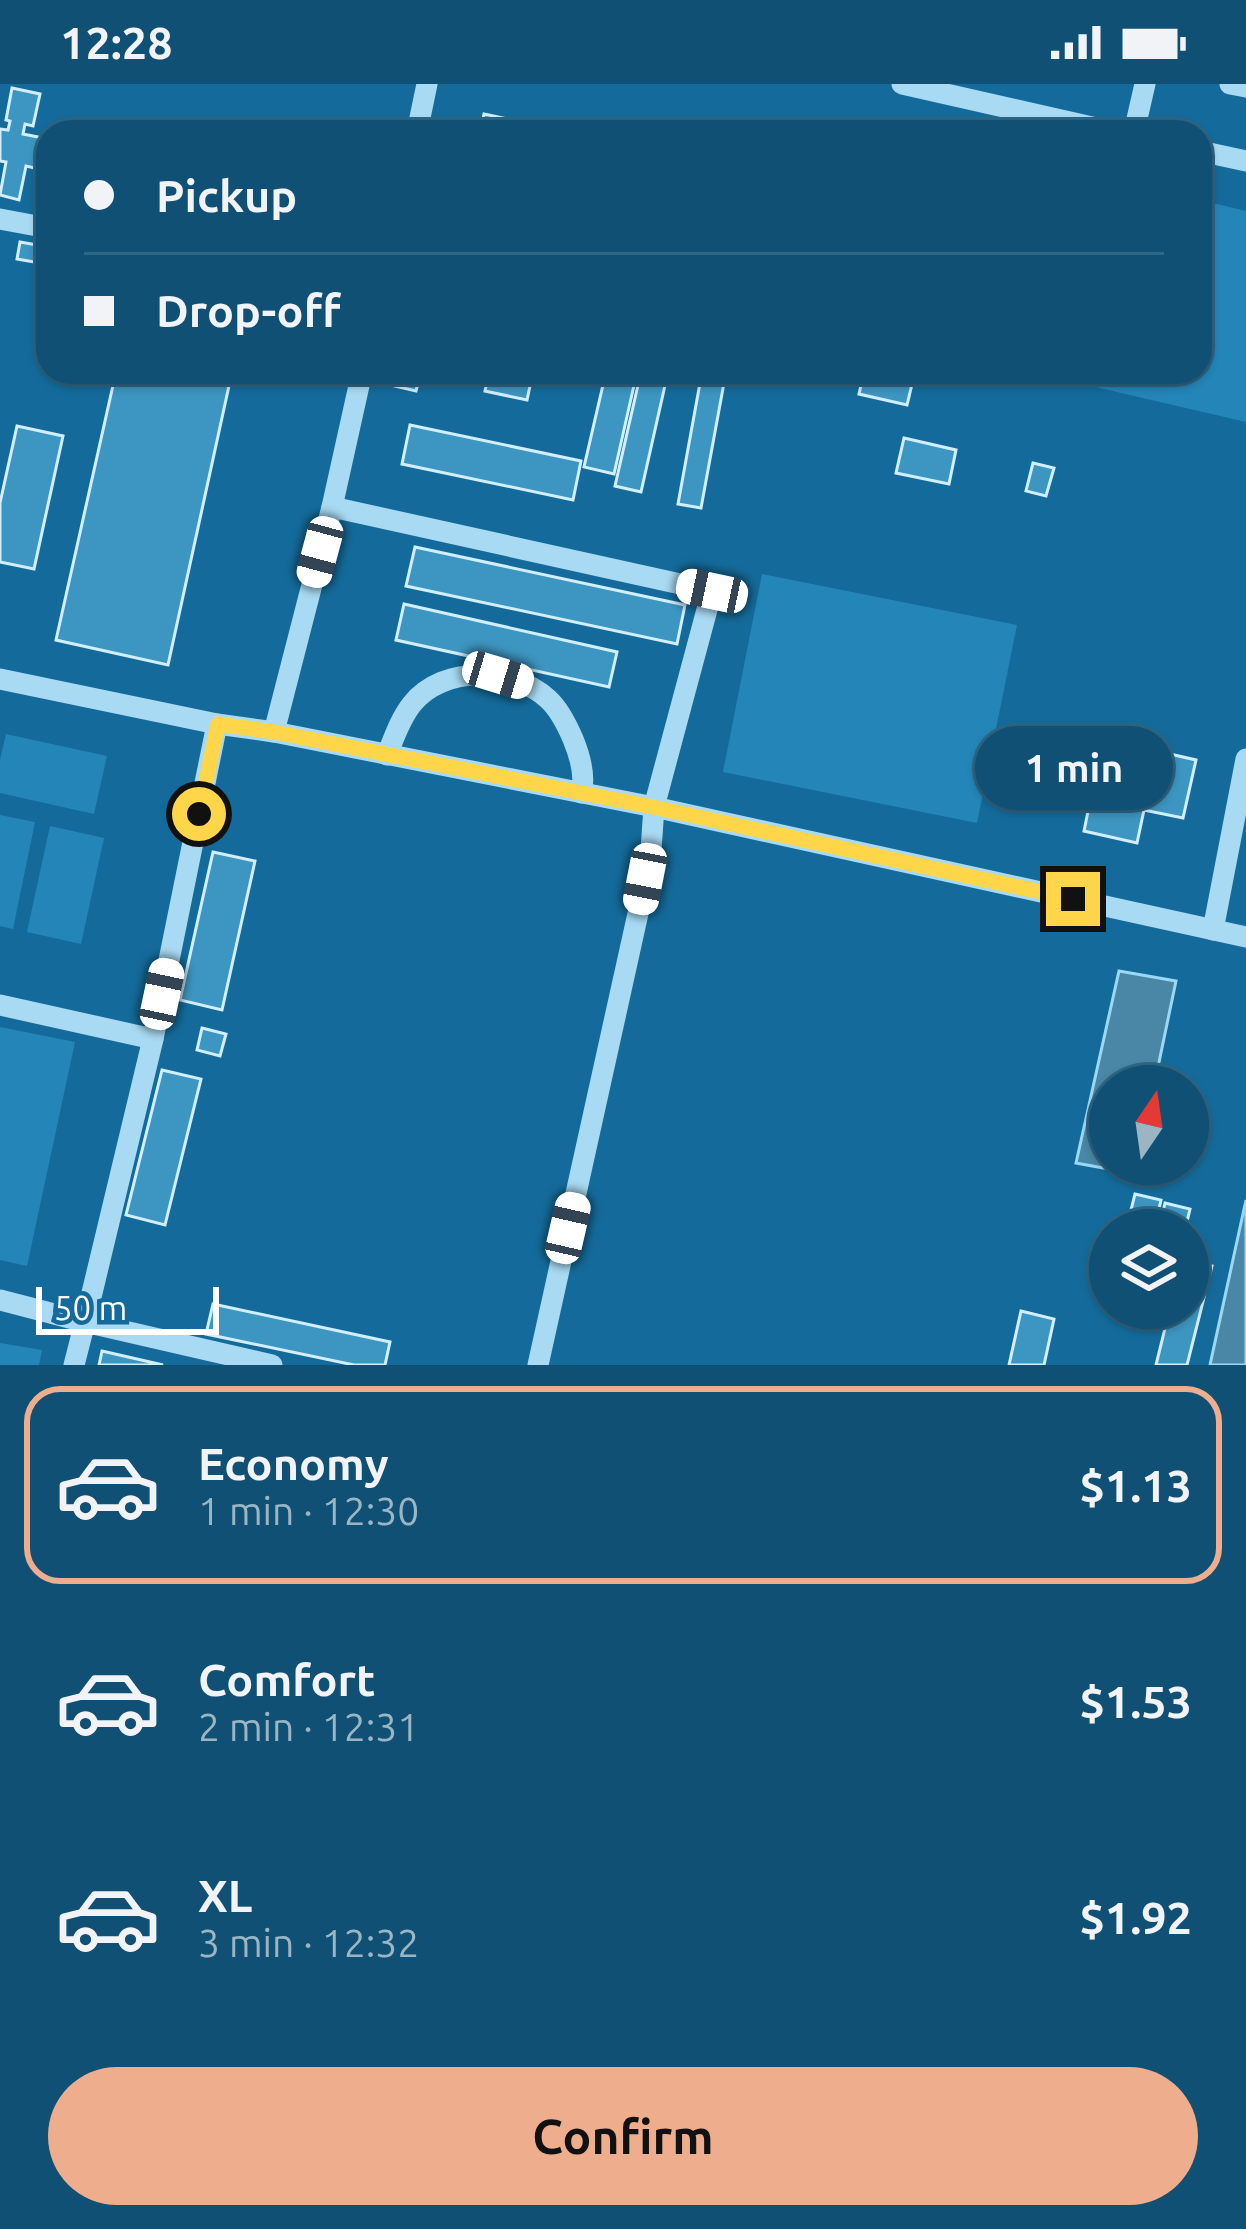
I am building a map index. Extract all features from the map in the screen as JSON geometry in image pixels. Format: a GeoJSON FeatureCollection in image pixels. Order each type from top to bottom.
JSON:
{"type":"FeatureCollection","features":[{"type":"Feature","properties":{"kind":"street"},"geometry":{"type":"LineString","coordinates":[[419,120],[427,84]]}},
{"type":"Feature","properties":{"kind":"street"},"geometry":{"type":"LineString","coordinates":[[902,84],[1061,120]]}},
{"type":"Feature","properties":{"kind":"street"},"geometry":{"type":"LineString","coordinates":[[1137,120],[1145,84]]}},
{"type":"Feature","properties":{"kind":"street"},"geometry":{"type":"LineString","coordinates":[[1231,84],[1246,87]]}},
{"type":"Feature","properties":{"kind":"street"},"geometry":{"type":"LineString","coordinates":[[1212,154],[1243,161],[1246,134]]}},
{"type":"Feature","properties":{"kind":"street"},"geometry":{"type":"LineString","coordinates":[[0,219],[36,226]]}},
{"type":"Feature","properties":{"kind":"street"},"geometry":{"type":"LineString","coordinates":[[274,732],[359,384]]}},
{"type":"Feature","properties":{"kind":"street"},"geometry":{"type":"LineString","coordinates":[[332,507],[712,591],[653,807],[651,850],[639,909],[538,1365]]}},
{"type":"Feature","properties":{"kind":"street"},"geometry":{"type":"LineString","coordinates":[[387,755],[414,701],[445,681],[498,675],[527,683],[552,702],[579,754],[581,794]]}},
{"type":"Feature","properties":{"kind":"street"},"geometry":{"type":"LineString","coordinates":[[0,679],[653,807],[1246,937]]}},
{"type":"Feature","properties":{"kind":"street"},"geometry":{"type":"LineString","coordinates":[[74,1365],[153,1039],[218,724]]}},
{"type":"Feature","properties":{"kind":"street"},"geometry":{"type":"LineString","coordinates":[[1213,930],[1246,759]]}},
{"type":"Feature","properties":{"kind":"street"},"geometry":{"type":"LineString","coordinates":[[0,1005],[153,1039]]}},
{"type":"Feature","properties":{"kind":"street"},"geometry":{"type":"LineString","coordinates":[[0,1300],[272,1365]]}},
{"type":"Feature","properties":{"kind":"shaded area"},"geometry":{"type":"Polygon","coordinates":[[[1212,203],[1246,211],[1246,422],[1083,384],[1212,384],[1212,203]]]}},
{"type":"Feature","properties":{"kind":"shaded area"},"geometry":{"type":"Polygon","coordinates":[[[762,574],[1017,625],[977,823],[723,772],[762,574]]]}},
{"type":"Feature","properties":{"kind":"shaded area"},"geometry":{"type":"Polygon","coordinates":[[[6,734],[107,756],[94,814],[0,793],[6,734]]]}},
{"type":"Feature","properties":{"kind":"shaded area"},"geometry":{"type":"Polygon","coordinates":[[[0,815],[35,822],[13,929],[0,926],[0,815]]]}},
{"type":"Feature","properties":{"kind":"shaded area"},"geometry":{"type":"Polygon","coordinates":[[[50,826],[104,838],[81,944],[27,932],[50,826]]]}},
{"type":"Feature","properties":{"kind":"shaded area"},"geometry":{"type":"Polygon","coordinates":[[[1119,971],[1176,981],[1158,1065],[1098,1065],[1119,971]]]}},
{"type":"Feature","properties":{"kind":"shaded area"},"geometry":{"type":"Polygon","coordinates":[[[0,1027],[75,1042],[27,1266],[0,1260],[0,1027]]]}},
{"type":"Feature","properties":{"kind":"shaded area"},"geometry":{"type":"Polygon","coordinates":[[[1089,1105],[1089,1165],[1076,1163],[1089,1105]]]}},
{"type":"Feature","properties":{"kind":"shaded area"},"geometry":{"type":"Polygon","coordinates":[[[1246,1200],[1246,1365],[1210,1365],[1246,1200]]]}},
{"type":"Feature","properties":{"kind":"shaded area"},"geometry":{"type":"Polygon","coordinates":[[[0,1343],[42,1350],[39,1365],[0,1365],[0,1343]]]}},
{"type":"Feature","properties":{"kind":"building"},"geometry":{"type":"Polygon","coordinates":[[[12,88],[40,94],[33,126],[25,124],[23,134],[36,137],[36,168],[26,166],[19,200],[0,195],[6,162],[0,161],[0,129],[8,130],[10,121],[6,120],[12,88]]]}},
{"type":"Feature","properties":{"kind":"building"},"geometry":{"type":"Polygon","coordinates":[[[20,242],[36,245],[36,262],[17,259],[20,242]]]}},
{"type":"Feature","properties":{"kind":"building"},"geometry":{"type":"Polygon","coordinates":[[[113,384],[229,384],[168,665],[56,640],[113,384]]]}},
{"type":"Feature","properties":{"kind":"building"},"geometry":{"type":"Polygon","coordinates":[[[386,384],[418,384],[416,391],[386,384]]]}},
{"type":"Feature","properties":{"kind":"building"},"geometry":{"type":"Polygon","coordinates":[[[486,384],[530,384],[527,400],[485,391],[486,384]]]}},
{"type":"Feature","properties":{"kind":"building"},"geometry":{"type":"Polygon","coordinates":[[[603,384],[634,384],[614,474],[584,467],[603,384]]]}},
{"type":"Feature","properties":{"kind":"building"},"geometry":{"type":"Polygon","coordinates":[[[638,384],[665,384],[641,492],[615,486],[638,384]]]}},
{"type":"Feature","properties":{"kind":"building"},"geometry":{"type":"Polygon","coordinates":[[[700,384],[724,384],[701,508],[678,504],[700,384]]]}},
{"type":"Feature","properties":{"kind":"building"},"geometry":{"type":"Polygon","coordinates":[[[861,384],[912,384],[907,405],[859,394],[861,384]]]}},
{"type":"Feature","properties":{"kind":"building"},"geometry":{"type":"Polygon","coordinates":[[[410,425],[581,461],[573,500],[402,464],[410,425]]]}},
{"type":"Feature","properties":{"kind":"building"},"geometry":{"type":"Polygon","coordinates":[[[17,426],[63,436],[34,569],[0,562],[0,503],[17,426]]]}},
{"type":"Feature","properties":{"kind":"building"},"geometry":{"type":"Polygon","coordinates":[[[904,438],[956,450],[949,484],[896,473],[904,438]]]}},
{"type":"Feature","properties":{"kind":"building"},"geometry":{"type":"Polygon","coordinates":[[[1033,463],[1054,468],[1046,496],[1026,491],[1033,463]]]}},
{"type":"Feature","properties":{"kind":"building"},"geometry":{"type":"Polygon","coordinates":[[[415,547],[685,605],[677,644],[406,586],[415,547]]]}},
{"type":"Feature","properties":{"kind":"building"},"geometry":{"type":"Polygon","coordinates":[[[404,604],[617,652],[609,687],[396,640],[404,604]]]}},
{"type":"Feature","properties":{"kind":"building"},"geometry":{"type":"Polygon","coordinates":[[[1065,730],[1196,760],[1183,818],[1144,810],[1137,843],[1084,831],[1091,797],[1052,789],[1065,730]]]}},
{"type":"Feature","properties":{"kind":"building"},"geometry":{"type":"Polygon","coordinates":[[[213,852],[255,861],[222,1010],[180,1000],[213,852]]]}},
{"type":"Feature","properties":{"kind":"building"},"geometry":{"type":"Polygon","coordinates":[[[202,1028],[226,1034],[220,1056],[197,1050],[202,1028]]]}},
{"type":"Feature","properties":{"kind":"building"},"geometry":{"type":"Polygon","coordinates":[[[162,1070],[201,1079],[165,1225],[126,1215],[162,1070]]]}},
{"type":"Feature","properties":{"kind":"building"},"geometry":{"type":"Polygon","coordinates":[[[1135,1194],[1161,1200],[1159,1209],[1131,1209],[1135,1194]]]}},
{"type":"Feature","properties":{"kind":"building"},"geometry":{"type":"Polygon","coordinates":[[[213,1304],[390,1342],[385,1365],[354,1365],[206,1334],[213,1304]]]}},
{"type":"Feature","properties":{"kind":"building"},"geometry":{"type":"Polygon","coordinates":[[[1021,1311],[1054,1319],[1044,1365],[1009,1365],[1021,1311]]]}},
{"type":"Feature","properties":{"kind":"building"},"geometry":{"type":"Polygon","coordinates":[[[1165,1329],[1196,1329],[1187,1365],[1156,1365],[1165,1329]]]}},
{"type":"Feature","properties":{"kind":"building"},"geometry":{"type":"Polygon","coordinates":[[[102,1351],[163,1365],[99,1365],[102,1351]]]}},
{"type":"Feature","properties":{"kind":"route"},"geometry":{"type":"LineString","coordinates":[[199,814],[218,724],[653,807],[1073,899]]}}]}
